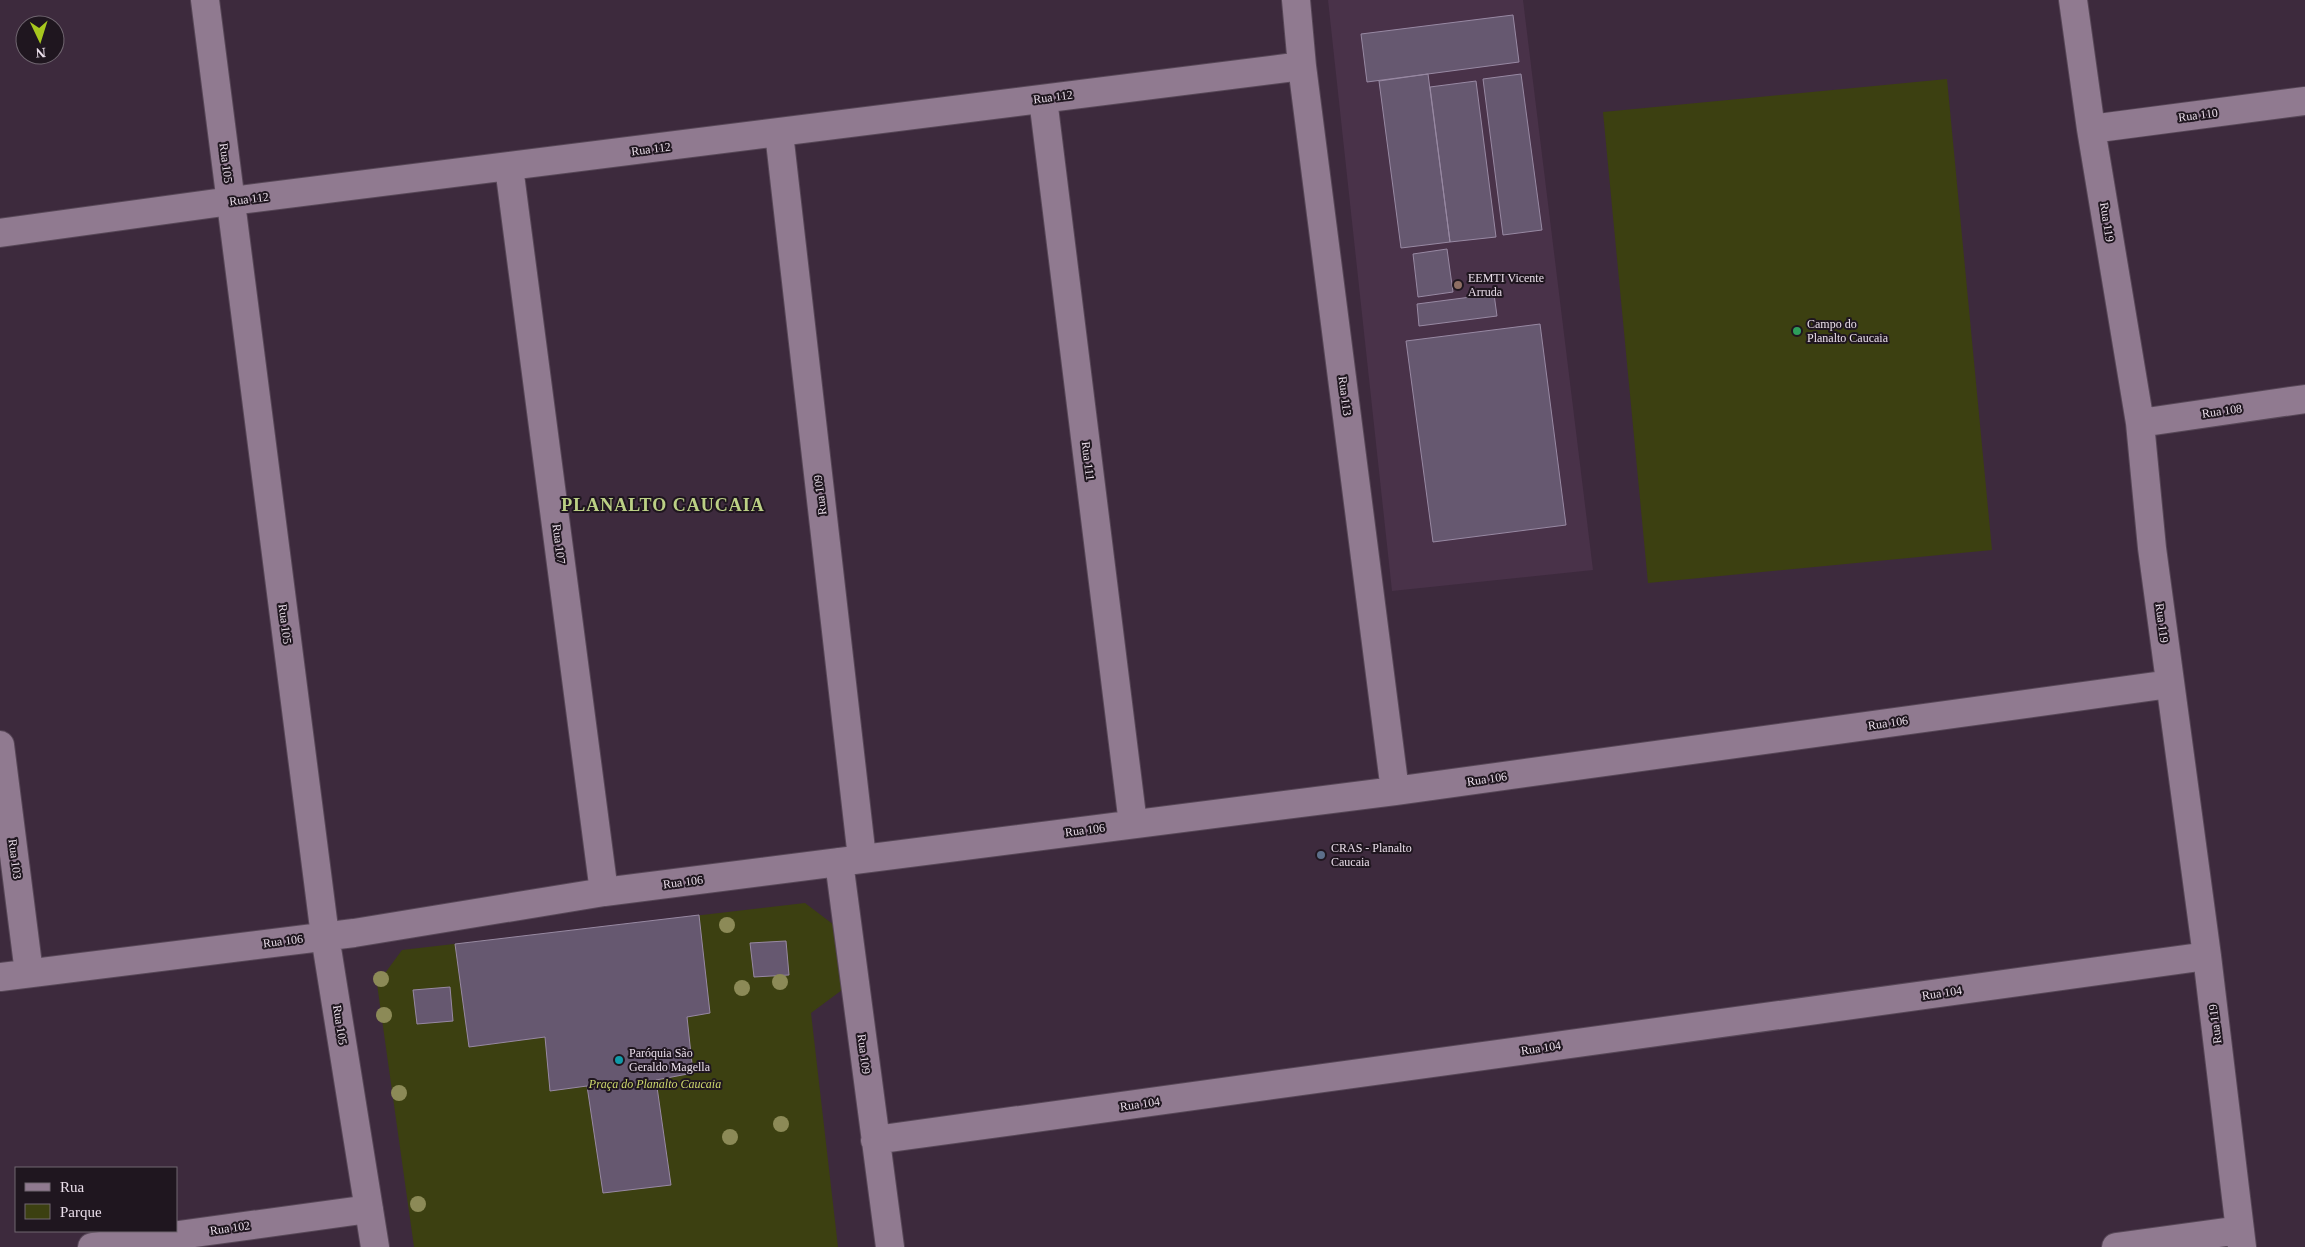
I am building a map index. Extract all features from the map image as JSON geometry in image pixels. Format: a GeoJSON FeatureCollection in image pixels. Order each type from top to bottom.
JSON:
{"type":"FeatureCollection","features":[{"type":"Feature","properties":{"kind":"street","name":"Rua 105"},"geometry":{"type":"LineString","coordinates":[[206,0],[325,936],[375,1247]]}},
{"type":"Feature","properties":{"kind":"street","name":"Rua 113"},"geometry":{"type":"LineString","coordinates":[[1296,0],[1302,66],[1395,791]]}},
{"type":"Feature","properties":{"kind":"street","name":"Rua 119"},"geometry":{"type":"LineString","coordinates":[[2073,0],[2091,128],[2140,423],[2152,548],[2207,956],[2241,1238]]}},
{"type":"Feature","properties":{"kind":"street","name":"Rua 112"},"geometry":{"type":"LineString","coordinates":[[0,233],[231,200],[509,167],[1302,66]]}},
{"type":"Feature","properties":{"kind":"street","name":"Rua 111"},"geometry":{"type":"LineString","coordinates":[[1043,99],[1133,824]]}},
{"type":"Feature","properties":{"kind":"street","name":"Rua 110"},"geometry":{"type":"LineString","coordinates":[[2091,128],[2305,101]]}},
{"type":"Feature","properties":{"kind":"street","name":"Rua 109"},"geometry":{"type":"LineString","coordinates":[[779,132],[850,860],[875,1140],[890,1247]]}},
{"type":"Feature","properties":{"kind":"street","name":"Rua 107"},"geometry":{"type":"LineString","coordinates":[[509,167],[604,892]]}},
{"type":"Feature","properties":{"kind":"street","name":"Rua 108"},"geometry":{"type":"LineString","coordinates":[[2140,423],[2305,399]]}},
{"type":"Feature","properties":{"kind":"street","name":"Rua 106"},"geometry":{"type":"LineString","coordinates":[[0,977],[354,933],[604,892],[1395,791],[2170,684]]}},
{"type":"Feature","properties":{"kind":"street","name":"Rua 103"},"geometry":{"type":"LineString","coordinates":[[0,745],[29,974]]}},
{"type":"Feature","properties":{"kind":"street","name":"Rua 104"},"geometry":{"type":"LineString","coordinates":[[875,1140],[2207,956]]}},
{"type":"Feature","properties":{"kind":"street","name":"Rua 102"},"geometry":{"type":"LineString","coordinates":[[92,1247],[369,1209]]}},
{"type":"Feature","properties":{"kind":"street"},"geometry":{"type":"LineString","coordinates":[[2116,1247],[2241,1238]]}},
{"type":"Feature","properties":{"kind":"shaded area","name":"EEMTI Vicente Arruda"},"geometry":{"type":"Polygon","coordinates":[[[1328,0],[1523,0],[1593,570],[1392,591],[1328,0]]]}},
{"type":"Feature","properties":{"kind":"green space","name":"Campo do Planalto Caucaia"},"geometry":{"type":"Polygon","coordinates":[[[1947,79],[1992,550],[1648,583],[1603,112],[1947,79]]]}},
{"type":"Feature","properties":{"kind":"green space","name":"Praça do Planalto Caucaia"},"geometry":{"type":"Polygon","coordinates":[[[805,903],[834,925],[842,990],[811,1013],[838,1247],[414,1247],[377,984],[402,950],[805,903]]]}},
{"type":"Feature","properties":{"kind":"building"},"geometry":{"type":"Polygon","coordinates":[[[1513,15],[1519,62],[1367,82],[1361,34],[1513,15]]]}},
{"type":"Feature","properties":{"kind":"building"},"geometry":{"type":"Polygon","coordinates":[[[1428,74],[1450,242],[1401,248],[1379,81],[1428,74]]]}},
{"type":"Feature","properties":{"kind":"building"},"geometry":{"type":"Polygon","coordinates":[[[1521,74],[1542,230],[1503,235],[1483,79],[1521,74]]]}},
{"type":"Feature","properties":{"kind":"building"},"geometry":{"type":"Polygon","coordinates":[[[1476,81],[1496,237],[1450,242],[1430,87],[1476,81]]]}},
{"type":"Feature","properties":{"kind":"building"},"geometry":{"type":"Polygon","coordinates":[[[1447,249],[1453,292],[1418,297],[1413,254],[1447,249]]]}},
{"type":"Feature","properties":{"kind":"building"},"geometry":{"type":"Polygon","coordinates":[[[1494,294],[1497,316],[1419,326],[1417,304],[1494,294]]]}},
{"type":"Feature","properties":{"kind":"building"},"geometry":{"type":"Polygon","coordinates":[[[1540,324],[1566,525],[1433,542],[1406,341],[1540,324]]]}},
{"type":"Feature","properties":{"kind":"building","name":"Paróquia São Geraldo Magella"},"geometry":{"type":"Polygon","coordinates":[[[699,915],[710,1013],[687,1017],[693,1073],[656,1080],[671,1185],[603,1193],[587,1086],[550,1091],[545,1037],[469,1047],[455,944],[699,915]]]}},
{"type":"Feature","properties":{"kind":"building"},"geometry":{"type":"Polygon","coordinates":[[[786,941],[789,975],[754,977],[750,943],[786,941]]]}},
{"type":"Feature","properties":{"kind":"building"},"geometry":{"type":"Polygon","coordinates":[[[450,987],[453,1021],[417,1024],[413,990],[450,987]]]}},
{"type":"Feature","properties":{"kind":"place","name":"EEMTI Vicente Arruda"},"geometry":{"type":"Point","coordinates":[1458,285]}},
{"type":"Feature","properties":{"kind":"place","name":"Campo do Planalto Caucaia"},"geometry":{"type":"Point","coordinates":[1797,331]}},
{"type":"Feature","properties":{"kind":"place","name":"CRAS - Planalto Caucaia"},"geometry":{"type":"Point","coordinates":[1321,855]}},
{"type":"Feature","properties":{"kind":"place","name":"Paróquia São Geraldo Magella"},"geometry":{"type":"Point","coordinates":[619,1060]}},
{"type":"Feature","properties":{"kind":"district","name":"PLANALTO CAUCAIA"},"geometry":{"type":"Point","coordinates":[663,505]}}]}
